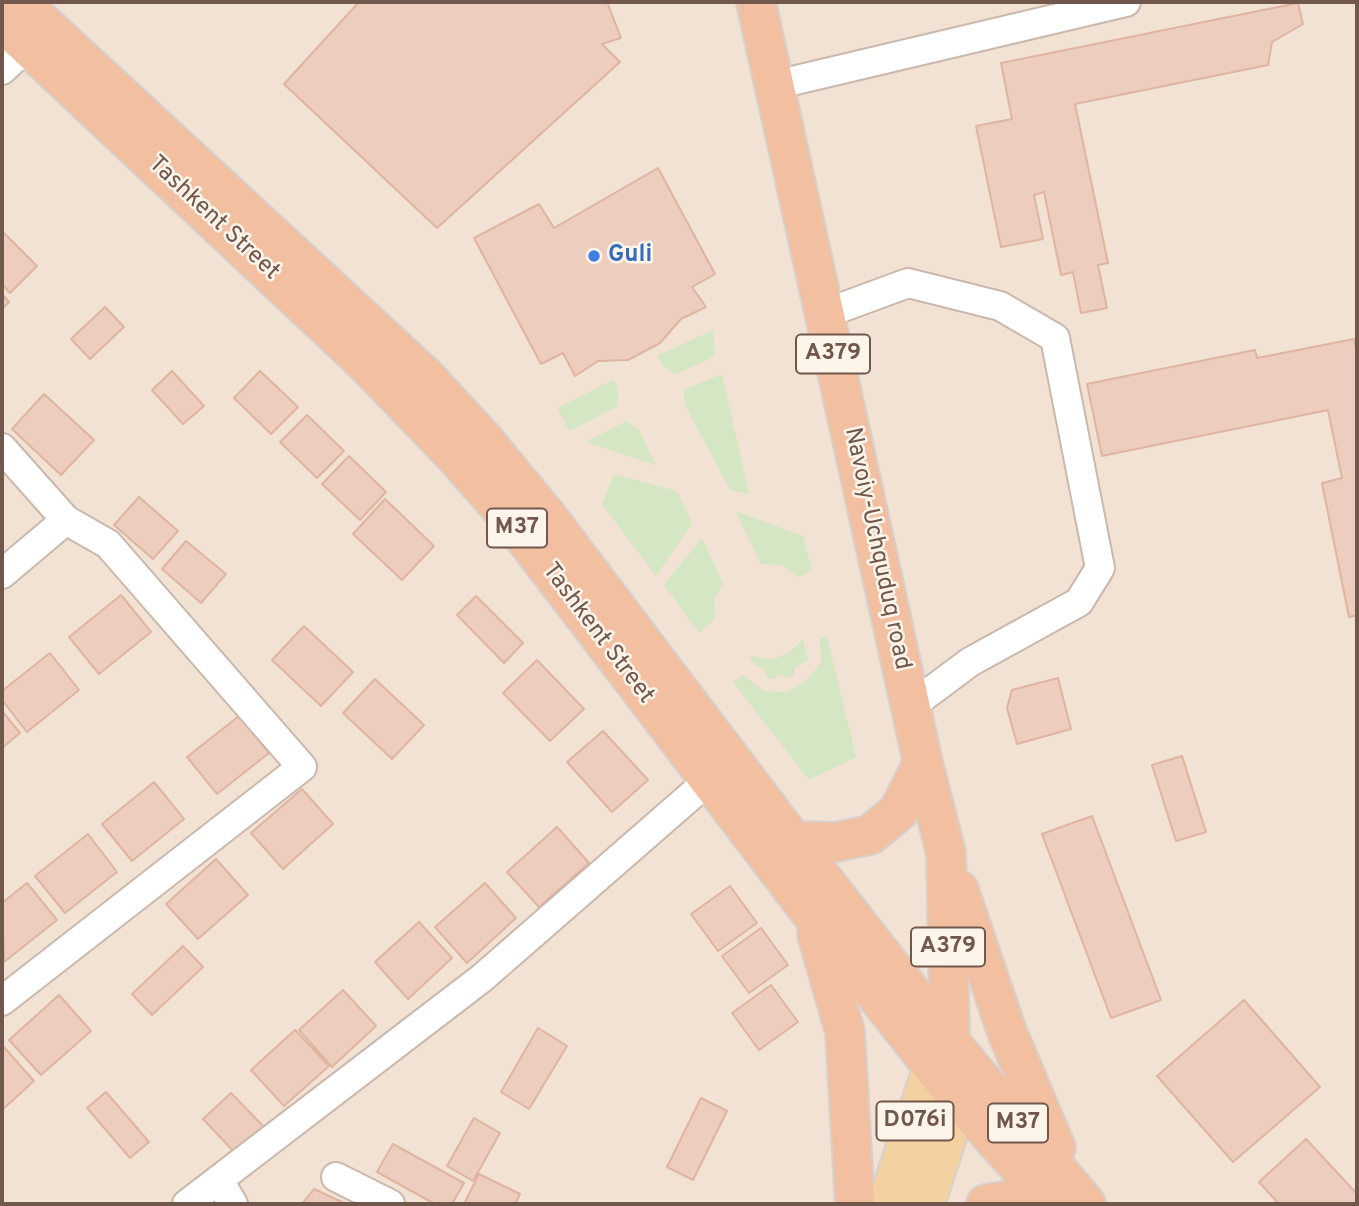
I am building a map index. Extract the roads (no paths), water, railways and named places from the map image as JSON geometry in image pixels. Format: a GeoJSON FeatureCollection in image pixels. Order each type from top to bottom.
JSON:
{"type":"FeatureCollection","features":[{"type":"Feature","properties":{"kind":"highway","name":"Tashkent Street"},"geometry":{"type":"LineString","coordinates":[[20,2],[20,41],[363,361],[511,520],[810,912],[942,1054],[1073,1203]]}},
{"type":"Feature","properties":{"kind":"highway","name":"Navoiy-Uchquduq road"},"geometry":{"type":"LineString","coordinates":[[756,2],[923,763],[946,853],[942,1054]]}},
{"type":"Feature","properties":{"kind":"highway","name":"Tashkent Street"},"geometry":{"type":"LineString","coordinates":[[20,41],[427,378],[485,441],[555,527],[793,841]]}},
{"type":"Feature","properties":{"kind":"highway"},"geometry":{"type":"LineString","coordinates":[[793,841],[836,842],[870,835],[898,812],[923,763]]}},
{"type":"Feature","properties":{"kind":"highway","name":"M37"},"geometry":{"type":"LineString","coordinates":[[793,841],[942,1054]]}},
{"type":"Feature","properties":{"kind":"highway"},"geometry":{"type":"LineString","coordinates":[[946,853],[1007,1032],[1073,1203]]}},
{"type":"Feature","properties":{"kind":"highway"},"geometry":{"type":"LineString","coordinates":[[810,912],[845,1032],[855,1204]]}},
{"type":"Feature","properties":{"kind":"highway","name":"M37"},"geometry":{"type":"LineString","coordinates":[[959,1100],[1073,1203]]}},
{"type":"Feature","properties":{"kind":"highway"},"geometry":{"type":"LineString","coordinates":[[986,1204],[1017,1199],[1045,1204]]}},
{"type":"Feature","properties":{"kind":"main road","name":"Navoiy-Uchquduq road"},"geometry":{"type":"LineString","coordinates":[[942,1054],[959,1100]]}},
{"type":"Feature","properties":{"kind":"main road","name":"D076i"},"geometry":{"type":"LineString","coordinates":[[887,1204],[942,1054]]}},
{"type":"Feature","properties":{"kind":"main road","name":"D076i"},"geometry":{"type":"LineString","coordinates":[[925,1204],[959,1100]]}},
{"type":"Feature","properties":{"kind":"street"},"geometry":{"type":"LineString","coordinates":[[775,85],[1126,2]]}},
{"type":"Feature","properties":{"kind":"street"},"geometry":{"type":"LineString","coordinates":[[824,314],[908,283],[999,306],[1055,338],[1100,568],[1079,602],[970,662],[911,706]]}},
{"type":"Feature","properties":{"kind":"street"},"geometry":{"type":"LineString","coordinates":[[2,448],[66,520],[108,544],[302,767],[2,1001]]}},
{"type":"Feature","properties":{"kind":"street"},"geometry":{"type":"LineString","coordinates":[[2,574],[66,520]]}},
{"type":"Feature","properties":{"kind":"street"},"geometry":{"type":"LineString","coordinates":[[187,1204],[226,1192],[482,978],[709,780]]}},
{"type":"Feature","properties":{"kind":"street"},"geometry":{"type":"LineString","coordinates":[[336,1177],[390,1204]]}},
{"type":"Feature","properties":{"kind":"place","name":"Guli"},"geometry":{"type":"Point","coordinates":[594,256]}}]}
